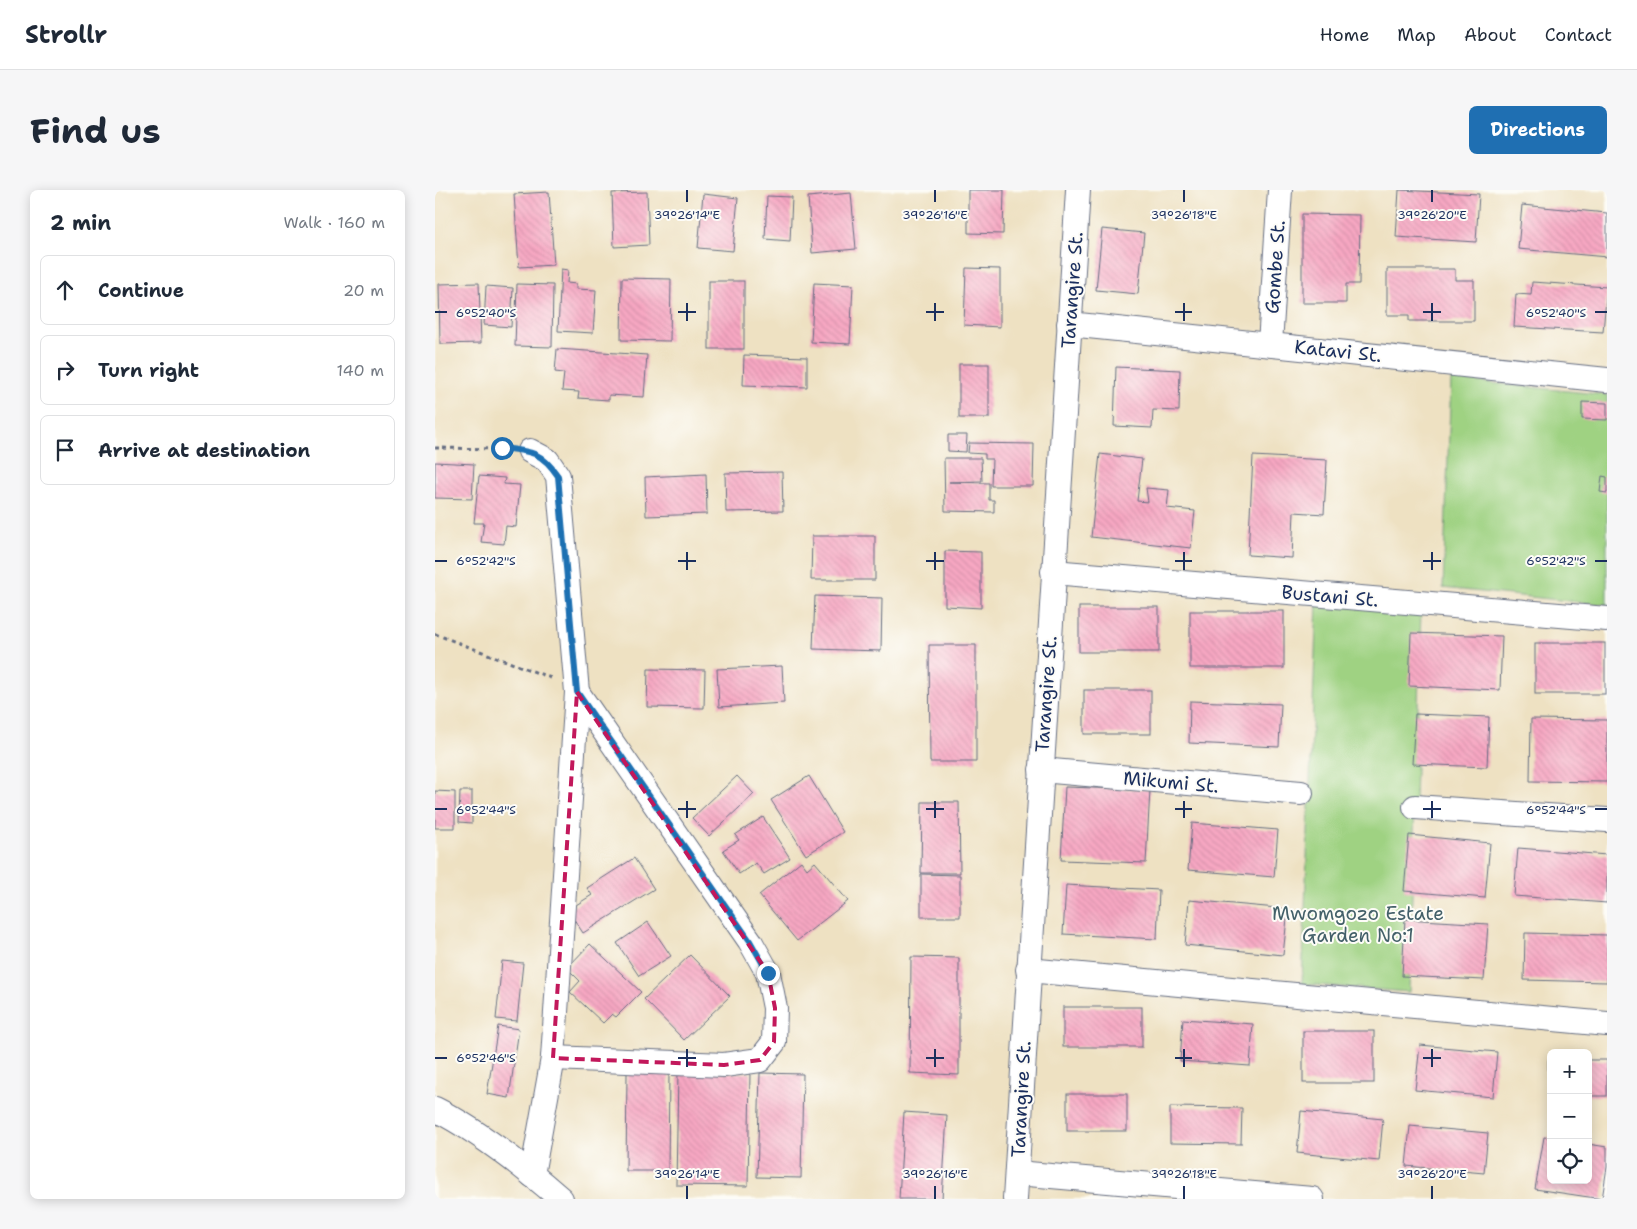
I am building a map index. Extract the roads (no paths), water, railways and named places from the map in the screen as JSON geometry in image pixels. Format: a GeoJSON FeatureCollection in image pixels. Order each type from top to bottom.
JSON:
{"type":"FeatureCollection","features":[{"type":"Feature","properties":{"kind":"street","name":"Tarangire St."},"geometry":{"type":"LineString","coordinates":[[1015,1199],[1078,190]]}},
{"type":"Feature","properties":{"kind":"street","name":"Gombe St."},"geometry":{"type":"LineString","coordinates":[[1270,344],[1281,190]]}},
{"type":"Feature","properties":{"kind":"street","name":"Katavi St."},"geometry":{"type":"LineString","coordinates":[[1069,324],[1607,380]]}},
{"type":"Feature","properties":{"kind":"street"},"geometry":{"type":"LineString","coordinates":[[530,451],[547,460],[558,476],[577,692],[553,1058],[532,1174]]}},
{"type":"Feature","properties":{"kind":"street","name":"Bustani St."},"geometry":{"type":"LineString","coordinates":[[1053,572],[1607,619]]}},
{"type":"Feature","properties":{"kind":"street"},"geometry":{"type":"LineString","coordinates":[[553,1058],[724,1065],[760,1060],[774,1042],[775,1008],[768,973],[750,941],[577,692]]}},
{"type":"Feature","properties":{"kind":"street","name":"Mikumi St."},"geometry":{"type":"LineString","coordinates":[[1041,770],[1301,793]]}},
{"type":"Feature","properties":{"kind":"street"},"geometry":{"type":"LineString","coordinates":[[1415,807],[1607,820]]}},
{"type":"Feature","properties":{"kind":"street"},"geometry":{"type":"LineString","coordinates":[[1028,970],[1607,1024]]}},
{"type":"Feature","properties":{"kind":"street"},"geometry":{"type":"LineString","coordinates":[[435,1109],[450,1117],[532,1174],[561,1199]]}},
{"type":"Feature","properties":{"kind":"street"},"geometry":{"type":"LineString","coordinates":[[1017,1173],[1312,1199]]}},
{"type":"Feature","properties":{"kind":"park label","name":"Mwomgozo Estate Garden No:1"},"geometry":{"type":"Point","coordinates":[1358,924]}}]}
